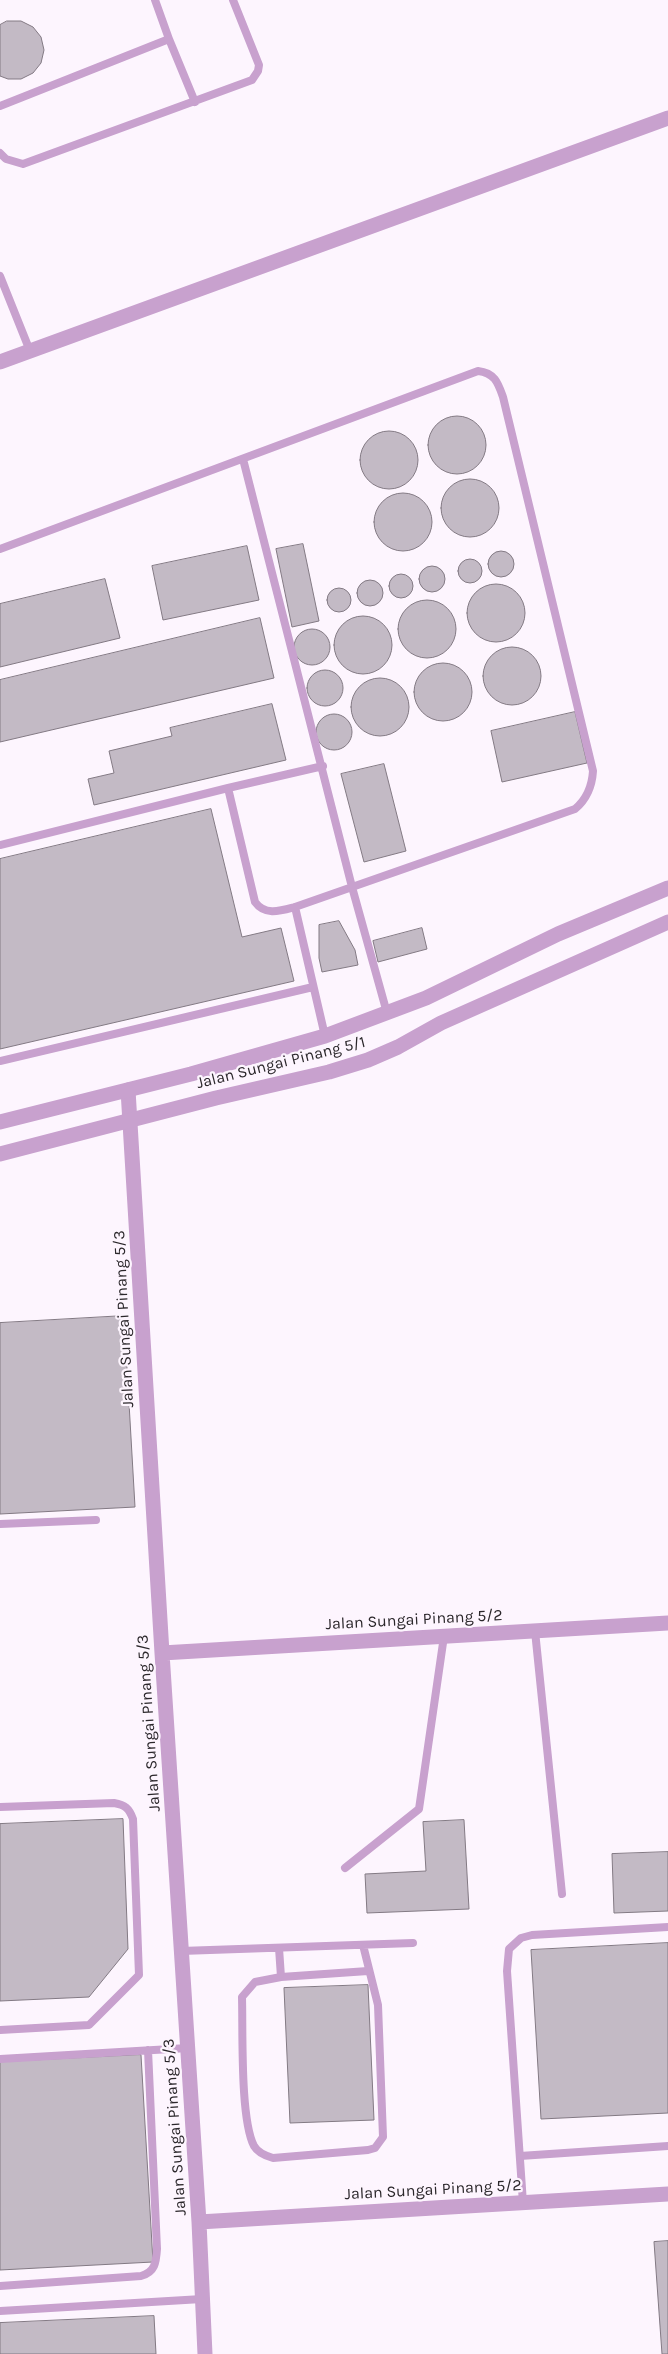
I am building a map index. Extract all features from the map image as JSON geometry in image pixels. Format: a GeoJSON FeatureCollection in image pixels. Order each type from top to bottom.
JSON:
{"type":"FeatureCollection","features":[{"type":"Feature","properties":{"kind":"street"},"geometry":{"type":"LineString","coordinates":[[0,362],[668,118]]}},
{"type":"Feature","properties":{"kind":"street","name":"Jalan Sungai Pinang 5/1"},"geometry":{"type":"LineString","coordinates":[[0,1122],[191,1074],[325,1036],[426,998],[558,934],[668,888]]}},
{"type":"Feature","properties":{"kind":"street","name":"Jalan Sungai Pinang 5/1"},"geometry":{"type":"LineString","coordinates":[[0,1154],[130,1120],[329,1072],[368,1060],[398,1047],[441,1023],[668,922]]}},
{"type":"Feature","properties":{"kind":"street","name":"Jalan Sungai Pinang 5/3"},"geometry":{"type":"LineString","coordinates":[[128,1090],[199,2222],[204,2354]]}},
{"type":"Feature","properties":{"kind":"street","name":"Jalan Sungai Pinang 5/2"},"geometry":{"type":"LineString","coordinates":[[162,1653],[668,1623]]}},
{"type":"Feature","properties":{"kind":"street","name":"Jalan Sungai Pinang 5/2"},"geometry":{"type":"LineString","coordinates":[[199,2222],[668,2194]]}},
{"type":"Feature","properties":{"kind":"lane"},"geometry":{"type":"LineString","coordinates":[[155,0],[195,102]]}},
{"type":"Feature","properties":{"kind":"lane"},"geometry":{"type":"LineString","coordinates":[[0,153],[6,160],[23,164],[248,82],[258,71],[259,65],[233,0]]}},
{"type":"Feature","properties":{"kind":"lane"},"geometry":{"type":"LineString","coordinates":[[0,106],[170,39]]}},
{"type":"Feature","properties":{"kind":"lane"},"geometry":{"type":"LineString","coordinates":[[0,276],[30,351]]}},
{"type":"Feature","properties":{"kind":"lane"},"geometry":{"type":"LineString","coordinates":[[0,549],[478,371],[491,374],[498,382],[503,397],[592,772],[592,782],[582,803],[575,810],[295,907],[272,912],[262,909],[255,902],[228,788]]}},
{"type":"Feature","properties":{"kind":"lane"},"geometry":{"type":"LineString","coordinates":[[243,459],[323,766],[352,887],[387,1013]]}},
{"type":"Feature","properties":{"kind":"lane"},"geometry":{"type":"LineString","coordinates":[[0,845],[323,766]]}},
{"type":"Feature","properties":{"kind":"lane"},"geometry":{"type":"LineString","coordinates":[[295,907],[325,1036]]}},
{"type":"Feature","properties":{"kind":"lane"},"geometry":{"type":"LineString","coordinates":[[0,1060],[313,987]]}},
{"type":"Feature","properties":{"kind":"lane"},"geometry":{"type":"LineString","coordinates":[[0,1524],[96,1520]]}},
{"type":"Feature","properties":{"kind":"lane"},"geometry":{"type":"LineString","coordinates":[[535,1631],[562,1894]]}},
{"type":"Feature","properties":{"kind":"lane"},"geometry":{"type":"LineString","coordinates":[[345,1868],[419,1810],[444,1636]]}},
{"type":"Feature","properties":{"kind":"lane"},"geometry":{"type":"LineString","coordinates":[[0,1807],[114,1803],[124,1804],[130,1810],[132,1819],[139,1974],[89,2024],[0,2030]]}},
{"type":"Feature","properties":{"kind":"lane"},"geometry":{"type":"LineString","coordinates":[[523,2202],[507,1971],[509,1949],[521,1938],[532,1936],[668,1927]]}},
{"type":"Feature","properties":{"kind":"lane"},"geometry":{"type":"LineString","coordinates":[[181,1951],[413,1943]]}},
{"type":"Feature","properties":{"kind":"lane"},"geometry":{"type":"LineString","coordinates":[[363,1944],[378,2005],[383,2137],[375,2148],[368,2150],[273,2158],[262,2154],[255,2147],[246,2119],[242,1996],[255,1982],[281,1977],[368,1970]]}},
{"type":"Feature","properties":{"kind":"lane"},"geometry":{"type":"LineString","coordinates":[[279,1948],[281,1977]]}},
{"type":"Feature","properties":{"kind":"lane"},"geometry":{"type":"LineString","coordinates":[[0,2058],[188,2048]]}},
{"type":"Feature","properties":{"kind":"lane"},"geometry":{"type":"LineString","coordinates":[[0,2286],[141,2276],[152,2270],[155,2265],[157,2250],[148,2050]]}},
{"type":"Feature","properties":{"kind":"lane"},"geometry":{"type":"LineString","coordinates":[[520,2156],[668,2146]]}},
{"type":"Feature","properties":{"kind":"lane"},"geometry":{"type":"LineString","coordinates":[[0,2311],[202,2299]]}},
{"type":"Feature","properties":{"kind":"building"},"geometry":{"type":"Polygon","coordinates":[[[7,21],[21,21],[33,27],[41,37],[44,50],[41,63],[33,73],[21,79],[8,79],[0,76],[0,25],[7,21]]]}},
{"type":"Feature","properties":{"kind":"building"},"geometry":{"type":"Polygon","coordinates":[[[451,416],[463,416],[478,424],[486,439],[486,451],[478,466],[463,474],[451,474],[436,466],[428,451],[428,439],[436,424],[451,416]]]}},
{"type":"Feature","properties":{"kind":"building"},"geometry":{"type":"Polygon","coordinates":[[[383,431],[395,431],[410,439],[418,454],[418,466],[410,481],[395,489],[383,489],[368,481],[360,466],[360,454],[368,439],[383,431]]]}},
{"type":"Feature","properties":{"kind":"building"},"geometry":{"type":"Polygon","coordinates":[[[464,479],[476,479],[491,487],[499,502],[499,514],[491,529],[476,537],[464,537],[449,529],[441,514],[441,502],[449,487],[464,479]]]}},
{"type":"Feature","properties":{"kind":"building"},"geometry":{"type":"Polygon","coordinates":[[[397,493],[409,493],[424,501],[432,516],[432,528],[424,543],[409,551],[397,551],[382,543],[374,528],[374,516],[382,501],[397,493]]]}},
{"type":"Feature","properties":{"kind":"building"},"geometry":{"type":"Polygon","coordinates":[[[303,544],[319,621],[292,627],[276,549],[303,544]]]}},
{"type":"Feature","properties":{"kind":"building"},"geometry":{"type":"Polygon","coordinates":[[[247,546],[259,600],[163,620],[152,566],[247,546]]]}},
{"type":"Feature","properties":{"kind":"building"},"geometry":{"type":"Polygon","coordinates":[[[501,551],[510,555],[514,564],[510,573],[501,577],[492,573],[488,564],[492,555],[501,551]]]}},
{"type":"Feature","properties":{"kind":"building"},"geometry":{"type":"Polygon","coordinates":[[[470,559],[479,562],[482,571],[479,580],[470,583],[461,580],[458,571],[461,562],[470,559]]]}},
{"type":"Feature","properties":{"kind":"building"},"geometry":{"type":"Polygon","coordinates":[[[432,566],[441,570],[445,579],[441,588],[432,592],[423,588],[419,579],[423,570],[432,566]]]}},
{"type":"Feature","properties":{"kind":"building"},"geometry":{"type":"Polygon","coordinates":[[[396,574],[406,574],[413,581],[413,591],[406,598],[396,598],[389,591],[389,581],[396,574]]]}},
{"type":"Feature","properties":{"kind":"building"},"geometry":{"type":"Polygon","coordinates":[[[105,579],[120,638],[0,667],[0,604],[105,579]]]}},
{"type":"Feature","properties":{"kind":"building"},"geometry":{"type":"Polygon","coordinates":[[[370,580],[379,584],[383,593],[379,602],[370,606],[361,602],[357,593],[361,584],[370,580]]]}},
{"type":"Feature","properties":{"kind":"building"},"geometry":{"type":"Polygon","coordinates":[[[490,584],[502,584],[517,592],[525,607],[525,619],[517,634],[502,642],[490,642],[475,634],[467,619],[467,607],[475,592],[490,584]]]}},
{"type":"Feature","properties":{"kind":"building"},"geometry":{"type":"Polygon","coordinates":[[[334,588],[344,588],[351,595],[351,605],[344,612],[334,612],[327,605],[327,595],[334,588]]]}},
{"type":"Feature","properties":{"kind":"building"},"geometry":{"type":"Polygon","coordinates":[[[421,600],[433,600],[448,608],[456,623],[456,635],[448,650],[433,658],[421,658],[406,650],[398,635],[398,623],[406,608],[421,600]]]}},
{"type":"Feature","properties":{"kind":"building"},"geometry":{"type":"Polygon","coordinates":[[[357,616],[369,616],[384,624],[392,639],[392,651],[384,666],[369,674],[357,674],[342,666],[334,651],[334,639],[342,624],[357,616]]]}},
{"type":"Feature","properties":{"kind":"building"},"geometry":{"type":"Polygon","coordinates":[[[260,618],[274,678],[0,742],[0,680],[260,618]]]}},
{"type":"Feature","properties":{"kind":"building"},"geometry":{"type":"Polygon","coordinates":[[[312,629],[319,630],[325,634],[329,640],[329,654],[325,660],[319,664],[312,665],[305,664],[299,660],[295,654],[294,647],[295,640],[299,634],[305,630],[312,629]]]}},
{"type":"Feature","properties":{"kind":"building"},"geometry":{"type":"Polygon","coordinates":[[[506,647],[518,647],[533,655],[541,670],[541,682],[533,697],[518,705],[506,705],[491,697],[483,682],[483,670],[491,655],[506,647]]]}},
{"type":"Feature","properties":{"kind":"building"},"geometry":{"type":"Polygon","coordinates":[[[437,663],[449,663],[464,671],[472,686],[472,698],[464,713],[449,721],[437,721],[422,713],[414,698],[414,686],[422,671],[437,663]]]}},
{"type":"Feature","properties":{"kind":"building"},"geometry":{"type":"Polygon","coordinates":[[[325,670],[332,671],[338,675],[342,681],[342,695],[338,701],[332,705],[325,706],[318,705],[312,701],[308,695],[307,688],[308,681],[312,675],[318,671],[325,670]]]}},
{"type":"Feature","properties":{"kind":"building"},"geometry":{"type":"Polygon","coordinates":[[[374,678],[386,678],[401,686],[409,701],[409,713],[401,728],[386,736],[374,736],[359,728],[351,713],[351,701],[359,686],[374,678]]]}},
{"type":"Feature","properties":{"kind":"building"},"geometry":{"type":"Polygon","coordinates":[[[272,704],[286,760],[94,805],[88,779],[114,773],[109,751],[172,736],[170,728],[272,704]]]}},
{"type":"Feature","properties":{"kind":"building"},"geometry":{"type":"Polygon","coordinates":[[[575,712],[587,763],[502,782],[491,731],[575,712]]]}},
{"type":"Feature","properties":{"kind":"building"},"geometry":{"type":"Polygon","coordinates":[[[334,714],[341,715],[347,719],[351,725],[351,739],[347,745],[341,749],[334,750],[327,749],[321,745],[317,739],[316,732],[317,725],[321,719],[327,715],[334,714]]]}},
{"type":"Feature","properties":{"kind":"building"},"geometry":{"type":"Polygon","coordinates":[[[384,764],[406,851],[364,862],[341,774],[384,764]]]}},
{"type":"Feature","properties":{"kind":"building"},"geometry":{"type":"Polygon","coordinates":[[[211,809],[242,937],[281,928],[294,981],[0,1049],[0,859],[211,809]]]}},
{"type":"Feature","properties":{"kind":"building"},"geometry":{"type":"Polygon","coordinates":[[[339,921],[355,950],[358,965],[322,972],[319,958],[319,925],[339,921]]]}},
{"type":"Feature","properties":{"kind":"building"},"geometry":{"type":"Polygon","coordinates":[[[422,928],[427,949],[378,962],[373,941],[422,928]]]}},
{"type":"Feature","properties":{"kind":"building"},"geometry":{"type":"Polygon","coordinates":[[[124,1316],[135,1507],[0,1514],[0,1323],[124,1316]]]}},
{"type":"Feature","properties":{"kind":"building"},"geometry":{"type":"Polygon","coordinates":[[[123,1819],[128,1949],[89,1997],[0,2001],[0,1824],[123,1819]]]}},
{"type":"Feature","properties":{"kind":"building"},"geometry":{"type":"Polygon","coordinates":[[[464,1820],[469,1909],[367,1913],[365,1874],[426,1871],[423,1822],[464,1820]]]}},
{"type":"Feature","properties":{"kind":"building"},"geometry":{"type":"Polygon","coordinates":[[[668,1852],[668,1911],[614,1913],[612,1854],[668,1852]]]}},
{"type":"Feature","properties":{"kind":"building"},"geometry":{"type":"Polygon","coordinates":[[[668,1943],[668,2113],[541,2119],[531,1950],[668,1943]]]}},
{"type":"Feature","properties":{"kind":"building"},"geometry":{"type":"Polygon","coordinates":[[[368,1985],[374,2120],[290,2123],[284,1988],[368,1985]]]}},
{"type":"Feature","properties":{"kind":"building"},"geometry":{"type":"Polygon","coordinates":[[[141,2055],[153,2262],[0,2270],[0,2062],[141,2055]]]}},
{"type":"Feature","properties":{"kind":"building"},"geometry":{"type":"Polygon","coordinates":[[[668,2241],[668,2354],[662,2354],[654,2242],[668,2241]]]}},
{"type":"Feature","properties":{"kind":"building"},"geometry":{"type":"Polygon","coordinates":[[[154,2316],[156,2354],[0,2354],[0,2323],[154,2316]]]}}]}
